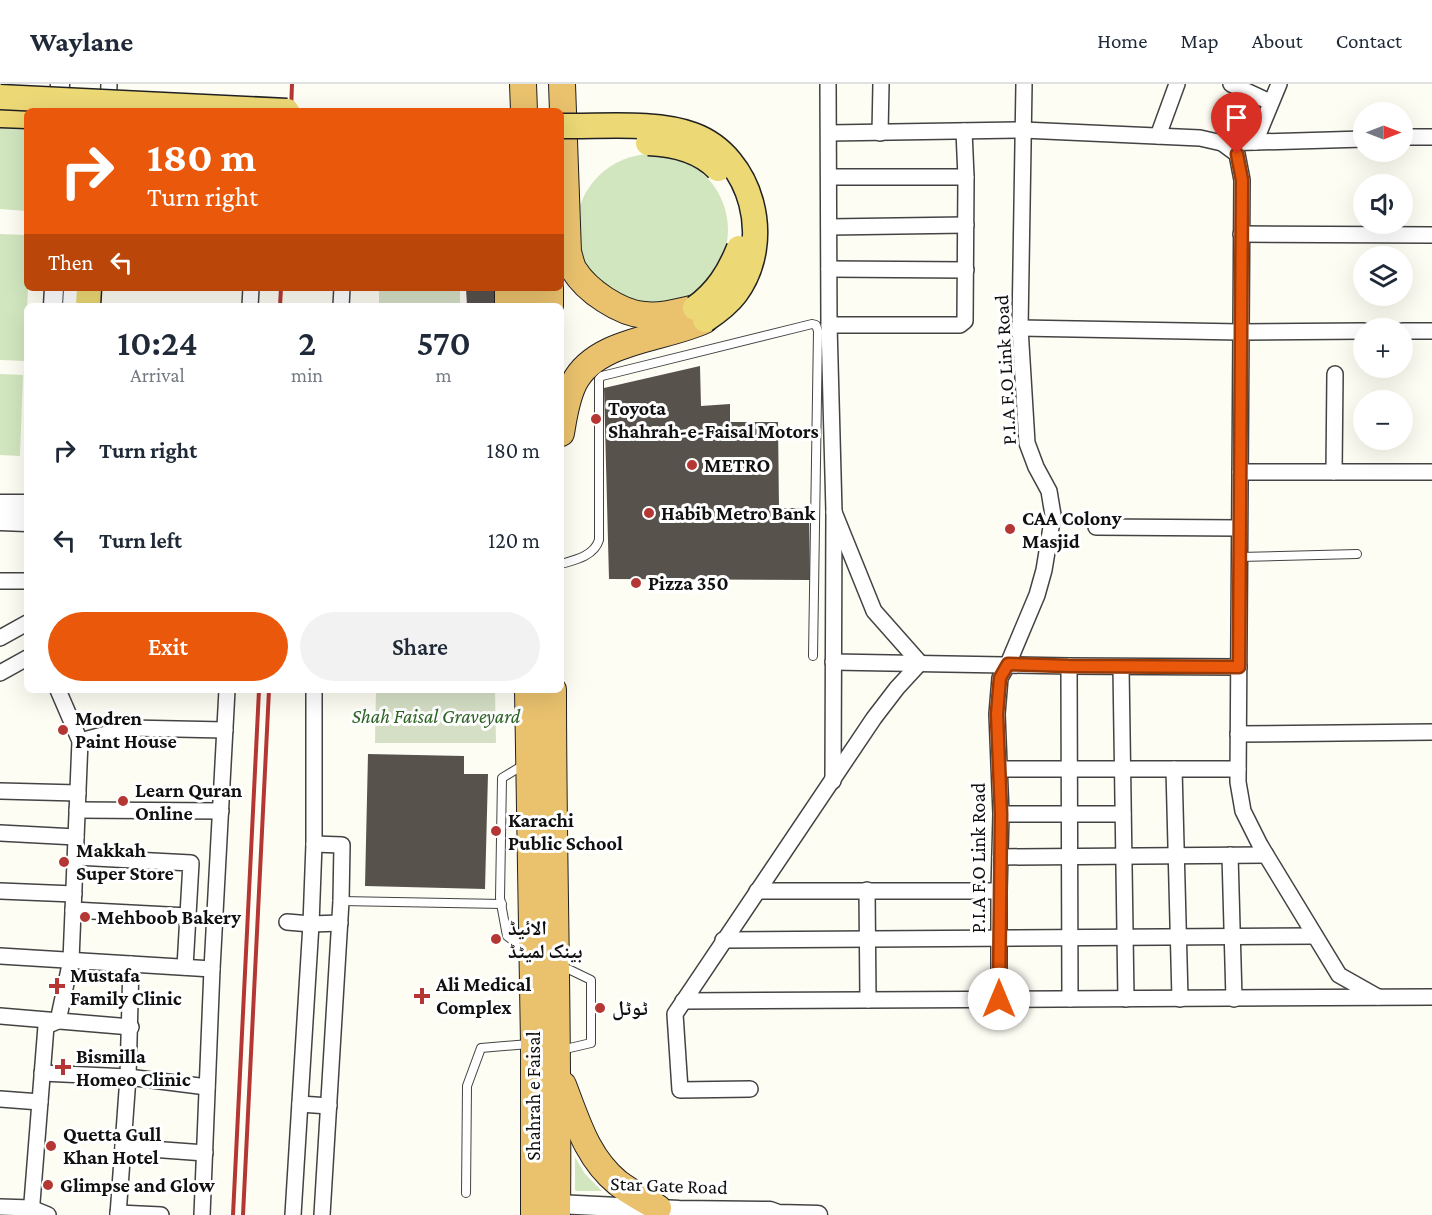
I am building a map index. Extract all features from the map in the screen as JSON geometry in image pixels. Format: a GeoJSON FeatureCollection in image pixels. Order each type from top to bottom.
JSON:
{"type":"FeatureCollection","features":[{"type":"Feature","properties":{"kind":"highway"},"geometry":{"type":"LineString","coordinates":[[507,84],[507,108]]}},
{"type":"Feature","properties":{"kind":"highway"},"geometry":{"type":"LineString","coordinates":[[523,84],[524,108]]}},
{"type":"Feature","properties":{"kind":"highway"},"geometry":{"type":"LineString","coordinates":[[548,84],[549,108]]}},
{"type":"Feature","properties":{"kind":"highway"},"geometry":{"type":"LineString","coordinates":[[562,84],[563,108]]}},
{"type":"Feature","properties":{"kind":"highway"},"geometry":{"type":"LineString","coordinates":[[564,140],[568,252],[574,269],[604,299],[625,310],[642,315],[700,314]]}},
{"type":"Feature","properties":{"kind":"highway"},"geometry":{"type":"LineString","coordinates":[[564,418],[575,381],[586,368],[620,346],[689,328],[700,314]]}},
{"type":"Feature","properties":{"kind":"highway"},"geometry":{"type":"LineString","coordinates":[[513,693],[528,736]]}},
{"type":"Feature","properties":{"kind":"highway"},"geometry":{"type":"LineString","coordinates":[[528,693],[528,736]]}},
{"type":"Feature","properties":{"kind":"highway","name":"Shahrah e Faisal"},"geometry":{"type":"LineString","coordinates":[[545,1210],[548,1054],[555,963],[553,693]]}},
{"type":"Feature","properties":{"kind":"highway","name":"Shahrah e Faisal"},"geometry":{"type":"LineString","coordinates":[[528,736],[531,954],[548,1054]]}},
{"type":"Feature","properties":{"kind":"highway"},"geometry":{"type":"LineString","coordinates":[[548,1054],[587,1146],[599,1165],[619,1183],[658,1208]]}},
{"type":"Feature","properties":{"kind":"main road"},"geometry":{"type":"LineString","coordinates":[[0,97],[95,96],[249,108]]}},
{"type":"Feature","properties":{"kind":"main road"},"geometry":{"type":"LineString","coordinates":[[0,115],[24,116]]}},
{"type":"Feature","properties":{"kind":"main road"},"geometry":{"type":"LineString","coordinates":[[564,126],[652,127],[677,130],[714,145],[740,174],[748,192],[755,233],[753,254],[737,292],[724,306],[700,314]]}},
{"type":"Feature","properties":{"kind":"main road"},"geometry":{"type":"LineString","coordinates":[[564,141],[667,144],[701,156],[714,165],[727,179],[740,216],[740,247],[724,279],[705,300],[700,314]]}},
{"type":"Feature","properties":{"kind":"street"},"geometry":{"type":"LineString","coordinates":[[59,108],[60,84]]}},
{"type":"Feature","properties":{"kind":"street"},"geometry":{"type":"LineString","coordinates":[[828,84],[829,326],[834,512],[833,781]]}},
{"type":"Feature","properties":{"kind":"street"},"geometry":{"type":"LineString","coordinates":[[880,133],[881,84]]}},
{"type":"Feature","properties":{"kind":"street","name":"P.I.A F.O Link Road"},"geometry":{"type":"LineString","coordinates":[[999,999],[1001,814],[997,714],[1000,678],[1037,595],[1044,570],[1053,515],[1049,491],[1036,467],[1027,443],[1020,328],[1024,84]]}},
{"type":"Feature","properties":{"kind":"street"},"geometry":{"type":"LineString","coordinates":[[1158,136],[1178,84]]}},
{"type":"Feature","properties":{"kind":"street"},"geometry":{"type":"LineString","coordinates":[[1231,84],[1270,102]]}},
{"type":"Feature","properties":{"kind":"street"},"geometry":{"type":"LineString","coordinates":[[1255,142],[1279,84]]}},
{"type":"Feature","properties":{"kind":"street"},"geometry":{"type":"LineString","coordinates":[[829,133],[1023,130],[1200,138],[1222,143],[1353,139]]}},
{"type":"Feature","properties":{"kind":"street"},"geometry":{"type":"LineString","coordinates":[[829,326],[960,324],[965,321],[964,131]]}},
{"type":"Feature","properties":{"kind":"street"},"geometry":{"type":"LineString","coordinates":[[1413,137],[1432,136]]}},
{"type":"Feature","properties":{"kind":"street"},"geometry":{"type":"LineString","coordinates":[[1222,143],[1237,154],[1242,180],[1238,769],[1243,812],[1266,855],[1339,975],[1378,997]]}},
{"type":"Feature","properties":{"kind":"street"},"geometry":{"type":"LineString","coordinates":[[829,177],[966,177]]}},
{"type":"Feature","properties":{"kind":"street"},"geometry":{"type":"LineString","coordinates":[[829,227],[966,225]]}},
{"type":"Feature","properties":{"kind":"street"},"geometry":{"type":"LineString","coordinates":[[1241,234],[1432,235]]}},
{"type":"Feature","properties":{"kind":"street"},"geometry":{"type":"LineString","coordinates":[[829,269],[966,270]]}},
{"type":"Feature","properties":{"kind":"street"},"geometry":{"type":"LineString","coordinates":[[1020,328],[1240,332],[1353,331]]}},
{"type":"Feature","properties":{"kind":"street"},"geometry":{"type":"LineString","coordinates":[[1413,331],[1432,331]]}},
{"type":"Feature","properties":{"kind":"street"},"geometry":{"type":"LineString","coordinates":[[1334,472],[1335,374]]}},
{"type":"Feature","properties":{"kind":"street"},"geometry":{"type":"LineString","coordinates":[[1240,472],[1432,472]]}},
{"type":"Feature","properties":{"kind":"street"},"geometry":{"type":"LineString","coordinates":[[0,504],[24,504]]}},
{"type":"Feature","properties":{"kind":"street"},"geometry":{"type":"LineString","coordinates":[[834,512],[874,610],[920,663]]}},
{"type":"Feature","properties":{"kind":"street"},"geometry":{"type":"LineString","coordinates":[[0,521],[24,522]]}},
{"type":"Feature","properties":{"kind":"street"},"geometry":{"type":"LineString","coordinates":[[1096,526],[1239,528]]}},
{"type":"Feature","properties":{"kind":"street"},"geometry":{"type":"LineString","coordinates":[[0,581],[24,581]]}},
{"type":"Feature","properties":{"kind":"street"},"geometry":{"type":"LineString","coordinates":[[0,638],[24,625]]}},
{"type":"Feature","properties":{"kind":"street"},"geometry":{"type":"LineString","coordinates":[[0,673],[24,660]]}},
{"type":"Feature","properties":{"kind":"street"},"geometry":{"type":"LineString","coordinates":[[833,662],[1239,667]]}},
{"type":"Feature","properties":{"kind":"street"},"geometry":{"type":"LineString","coordinates":[[750,1089],[680,1090],[675,1014],[874,718],[920,663]]}},
{"type":"Feature","properties":{"kind":"street"},"geometry":{"type":"LineString","coordinates":[[1069,666],[1070,999]]}},
{"type":"Feature","properties":{"kind":"street"},"geometry":{"type":"LineString","coordinates":[[1121,667],[1126,999]]}},
{"type":"Feature","properties":{"kind":"street"},"geometry":{"type":"LineString","coordinates":[[58,1020],[71,960],[80,741],[59,693]]}},
{"type":"Feature","properties":{"kind":"street"},"geometry":{"type":"LineString","coordinates":[[202,1215],[227,693]]}},
{"type":"Feature","properties":{"kind":"street"},"geometry":{"type":"LineString","coordinates":[[293,1215],[311,924],[314,844],[314,693]]}},
{"type":"Feature","properties":{"kind":"street"},"geometry":{"type":"LineString","coordinates":[[80,741],[129,728],[225,730]]}},
{"type":"Feature","properties":{"kind":"street"},"geometry":{"type":"LineString","coordinates":[[1238,734],[1432,732]]}},
{"type":"Feature","properties":{"kind":"street"},"geometry":{"type":"LineString","coordinates":[[1000,769],[1238,769]]}},
{"type":"Feature","properties":{"kind":"street"},"geometry":{"type":"LineString","coordinates":[[1174,770],[1180,999]]}},
{"type":"Feature","properties":{"kind":"street"},"geometry":{"type":"LineString","coordinates":[[0,791],[78,793]]}},
{"type":"Feature","properties":{"kind":"street"},"geometry":{"type":"LineString","coordinates":[[78,810],[221,811]]}},
{"type":"Feature","properties":{"kind":"street"},"geometry":{"type":"LineString","coordinates":[[1001,814],[1123,814]]}},
{"type":"Feature","properties":{"kind":"street"},"geometry":{"type":"LineString","coordinates":[[0,833],[76,837]]}},
{"type":"Feature","properties":{"kind":"street"},"geometry":{"type":"LineString","coordinates":[[314,844],[342,845],[330,1106],[321,1215]]}},
{"type":"Feature","properties":{"kind":"street"},"geometry":{"type":"LineString","coordinates":[[1230,855],[1234,999]]}},
{"type":"Feature","properties":{"kind":"street"},"geometry":{"type":"LineString","coordinates":[[1000,857],[1266,855]]}},
{"type":"Feature","properties":{"kind":"street"},"geometry":{"type":"LineString","coordinates":[[76,857],[191,863],[185,967]]}},
{"type":"Feature","properties":{"kind":"street"},"geometry":{"type":"LineString","coordinates":[[867,890],[868,1000]]}},
{"type":"Feature","properties":{"kind":"street"},"geometry":{"type":"LineString","coordinates":[[0,891],[74,894]]}},
{"type":"Feature","properties":{"kind":"street"},"geometry":{"type":"LineString","coordinates":[[757,891],[999,891]]}},
{"type":"Feature","properties":{"kind":"street"},"geometry":{"type":"LineString","coordinates":[[73,910],[188,916]]}},
{"type":"Feature","properties":{"kind":"street"},"geometry":{"type":"LineString","coordinates":[[287,921],[311,924],[340,923]]}},
{"type":"Feature","properties":{"kind":"street"},"geometry":{"type":"LineString","coordinates":[[723,940],[1315,936]]}},
{"type":"Feature","properties":{"kind":"street"},"geometry":{"type":"LineString","coordinates":[[0,956],[212,969]]}},
{"type":"Feature","properties":{"kind":"street"},"geometry":{"type":"LineString","coordinates":[[131,964],[128,1077],[118,1214],[161,1215]]}},
{"type":"Feature","properties":{"kind":"street"},"geometry":{"type":"LineString","coordinates":[[683,1001],[1432,997]]}},
{"type":"Feature","properties":{"kind":"street"},"geometry":{"type":"LineString","coordinates":[[0,1016],[130,1027]]}},
{"type":"Feature","properties":{"kind":"street"},"geometry":{"type":"LineString","coordinates":[[31,1212],[45,1026],[58,1020]]}},
{"type":"Feature","properties":{"kind":"street"},"geometry":{"type":"LineString","coordinates":[[42,1073],[128,1077],[207,1087]]}},
{"type":"Feature","properties":{"kind":"street"},"geometry":{"type":"LineString","coordinates":[[0,1099],[40,1102]]}},
{"type":"Feature","properties":{"kind":"street"},"geometry":{"type":"LineString","coordinates":[[300,1104],[330,1106]]}},
{"type":"Feature","properties":{"kind":"street"},"geometry":{"type":"LineString","coordinates":[[123,1147],[205,1153]]}},
{"type":"Feature","properties":{"kind":"street"},"geometry":{"type":"LineString","coordinates":[[0,1198],[31,1212]]}},
{"type":"Feature","properties":{"kind":"street"},"geometry":{"type":"LineString","coordinates":[[0,1207],[48,1215]]}},
{"type":"Feature","properties":{"kind":"street","name":"Star Gate Road"},"geometry":{"type":"LineString","coordinates":[[545,1210],[658,1208],[770,1211],[778,1215],[818,1215]]}},
{"type":"Feature","properties":{"kind":"lane"},"geometry":{"type":"LineString","coordinates":[[564,563],[576,560],[592,551],[599,540],[599,379],[812,324],[818,331],[813,656]]}},
{"type":"Feature","properties":{"kind":"lane"},"geometry":{"type":"LineString","coordinates":[[1239,558],[1357,554]]}},
{"type":"Feature","properties":{"kind":"lane"},"geometry":{"type":"LineString","coordinates":[[529,762],[502,778],[500,898],[507,936],[531,954]]}},
{"type":"Feature","properties":{"kind":"lane"},"geometry":{"type":"LineString","coordinates":[[341,900],[502,904]]}},
{"type":"Feature","properties":{"kind":"lane"},"geometry":{"type":"LineString","coordinates":[[466,1193],[466,1086],[481,1048],[548,1054],[591,1043],[591,980],[555,963]]}},
{"type":"Feature","properties":{"kind":"green space"},"geometry":{"type":"Polygon","coordinates":[[[0,117],[24,119],[24,211],[0,209],[0,117]]]}},
{"type":"Feature","properties":{"kind":"green space"},"geometry":{"type":"Polygon","coordinates":[[[652,154],[681,159],[706,176],[723,201],[728,230],[723,259],[706,284],[681,301],[652,306],[623,301],[598,284],[581,259],[576,230],[581,201],[598,176],[623,159],[652,154]]]}},
{"type":"Feature","properties":{"kind":"green space"},"geometry":{"type":"Polygon","coordinates":[[[0,234],[24,235],[24,291],[28,291],[27,303],[24,303],[24,361],[0,360],[0,234]]]}},
{"type":"Feature","properties":{"kind":"green space"},"geometry":{"type":"Polygon","coordinates":[[[379,291],[460,291],[460,303],[379,303],[379,291]]]}},
{"type":"Feature","properties":{"kind":"green space"},"geometry":{"type":"Polygon","coordinates":[[[0,374],[23,375],[20,456],[0,455],[0,374]]]}},
{"type":"Feature","properties":{"kind":"green space","name":"Shah Faisal Graveyard"},"geometry":{"type":"Polygon","coordinates":[[[376,693],[495,693],[496,743],[375,743],[376,693]]]}},
{"type":"Feature","properties":{"kind":"green space"},"geometry":{"type":"Polygon","coordinates":[[[575,1157],[585,1174],[602,1191],[575,1190],[575,1157]]]}},
{"type":"Feature","properties":{"kind":"building"},"geometry":{"type":"Polygon","coordinates":[[[466,291],[500,291],[501,303],[467,303],[466,291]]]}},
{"type":"Feature","properties":{"kind":"building","name":"METRO"},"geometry":{"type":"Polygon","coordinates":[[[700,366],[701,406],[730,404],[730,422],[778,422],[779,508],[809,508],[810,580],[609,579],[604,388],[700,366]]]}},
{"type":"Feature","properties":{"kind":"building","name":"Karachi Public School"},"geometry":{"type":"Polygon","coordinates":[[[368,754],[464,756],[464,774],[488,774],[485,889],[365,886],[368,754]]]}},
{"type":"Feature","properties":{"kind":"railway"},"geometry":{"type":"LineString","coordinates":[[291,108],[292,84]]}},
{"type":"Feature","properties":{"kind":"railway"},"geometry":{"type":"LineString","coordinates":[[280,303],[281,291]]}},
{"type":"Feature","properties":{"kind":"railway"},"geometry":{"type":"LineString","coordinates":[[233,1215],[259,693]]}},
{"type":"Feature","properties":{"kind":"railway"},"geometry":{"type":"LineString","coordinates":[[243,1215],[269,693]]}},
{"type":"Feature","properties":{"kind":"place","name":"Toyota Shahrah-e-Faisal Motors"},"geometry":{"type":"Point","coordinates":[596,419]}},
{"type":"Feature","properties":{"kind":"place","name":"METRO"},"geometry":{"type":"Point","coordinates":[692,465]}},
{"type":"Feature","properties":{"kind":"place","name":"Habib Metro Bank"},"geometry":{"type":"Point","coordinates":[649,513]}},
{"type":"Feature","properties":{"kind":"place","name":"CAA Colony Masjid"},"geometry":{"type":"Point","coordinates":[1010,529]}},
{"type":"Feature","properties":{"kind":"place","name":"Pizza 350"},"geometry":{"type":"Point","coordinates":[636,583]}},
{"type":"Feature","properties":{"kind":"place","name":"Modren Paint House"},"geometry":{"type":"Point","coordinates":[63,730]}},
{"type":"Feature","properties":{"kind":"place","name":"Learn Quran Online"},"geometry":{"type":"Point","coordinates":[123,801]}},
{"type":"Feature","properties":{"kind":"place","name":"Karachi Public School"},"geometry":{"type":"Point","coordinates":[496,831]}},
{"type":"Feature","properties":{"kind":"place","name":"Makkah Super Store"},"geometry":{"type":"Point","coordinates":[64,862]}},
{"type":"Feature","properties":{"kind":"place","name":"Mehboob Bakery"},"geometry":{"type":"Point","coordinates":[85,917]}},
{"type":"Feature","properties":{"kind":"place","name":"الائیڈ بینک لمیٹڈ"},"geometry":{"type":"Point","coordinates":[496,939]}},
{"type":"Feature","properties":{"kind":"place","name":"Mustafa Family Clinic"},"geometry":{"type":"Point","coordinates":[57,986]}},
{"type":"Feature","properties":{"kind":"place","name":"Ali Medical Complex"},"geometry":{"type":"Point","coordinates":[422,996]}},
{"type":"Feature","properties":{"kind":"place","name":"ٹوٹل"},"geometry":{"type":"Point","coordinates":[600,1008]}},
{"type":"Feature","properties":{"kind":"place","name":"Bismilla Homeo Clinic"},"geometry":{"type":"Point","coordinates":[63,1067]}},
{"type":"Feature","properties":{"kind":"place","name":"Quetta Gull Khan Hotel"},"geometry":{"type":"Point","coordinates":[51,1146]}},
{"type":"Feature","properties":{"kind":"place","name":"Glimpse and Glow"},"geometry":{"type":"Point","coordinates":[48,1185]}},
{"type":"Feature","properties":{"kind":"route"},"geometry":{"type":"LineString","coordinates":[[999,999],[1001,814],[997,714],[1000,678],[1008,664],[1239,667],[1242,180],[1237,154]]}}]}
